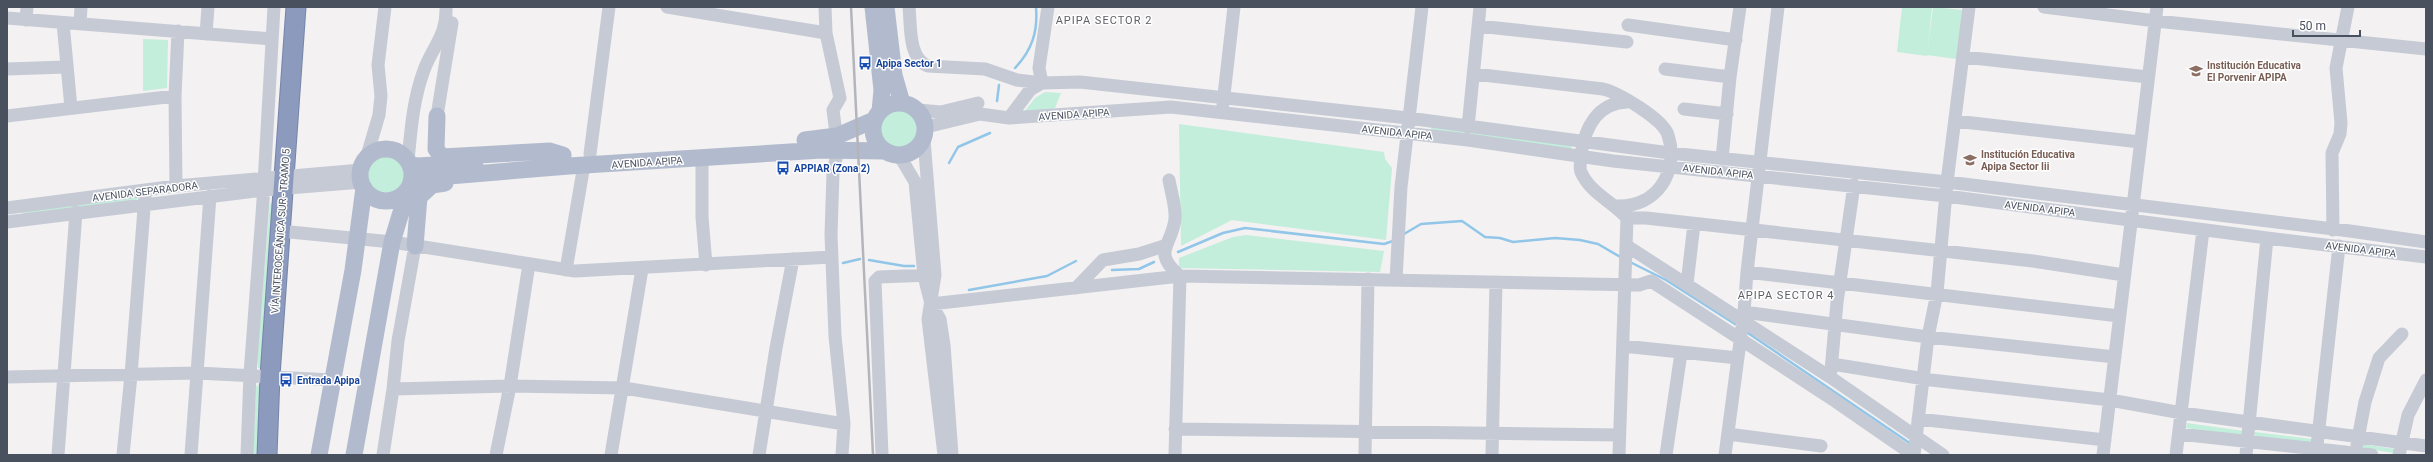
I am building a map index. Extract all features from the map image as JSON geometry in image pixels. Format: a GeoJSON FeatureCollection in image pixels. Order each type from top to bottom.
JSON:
{"type":"FeatureCollection","features":[{"type":"Feature","properties":{"kind":"highway","name":"VÍA INTEROCEÁNICA SUR - TRAMO 5"},"geometry":{"type":"LineString","coordinates":[[267,455],[270,376],[296,7]]}},
{"type":"Feature","properties":{"kind":"main road"},"geometry":{"type":"LineString","coordinates":[[873,7],[882,90],[877,115],[874,137],[889,153],[912,153],[925,133],[918,110],[902,102],[890,104],[877,115]]}},
{"type":"Feature","properties":{"kind":"main road"},"geometry":{"type":"LineString","coordinates":[[886,7],[892,61],[902,102]]}},
{"type":"Feature","properties":{"kind":"main road","name":"AVENIDA APIPA"},"geometry":{"type":"LineString","coordinates":[[409,163],[419,166],[587,160],[702,158],[837,143],[877,115]]}},
{"type":"Feature","properties":{"kind":"main road"},"geometry":{"type":"LineString","coordinates":[[415,246],[419,197],[432,185],[527,176],[561,161],[550,151],[442,157],[436,149],[437,116]]}},
{"type":"Feature","properties":{"kind":"main road","name":"AVENIDA APIPA"},"geometry":{"type":"LineString","coordinates":[[587,160],[837,143],[889,153]]}},
{"type":"Feature","properties":{"kind":"main road"},"geometry":{"type":"LineString","coordinates":[[319,455],[358,238],[363,175],[376,152],[387,149],[399,153],[409,163],[410,186],[392,242],[354,455]]}},
{"type":"Feature","properties":{"kind":"main road","name":"AVENIDA APIPA"},"geometry":{"type":"LineString","coordinates":[[410,186],[425,178],[561,161]]}},
{"type":"Feature","properties":{"kind":"main road"},"geometry":{"type":"LineString","coordinates":[[363,175],[374,198],[386,201],[399,198],[410,186]]}},
{"type":"Feature","properties":{"kind":"street"},"geometry":{"type":"LineString","coordinates":[[80,24],[81,7]]}},
{"type":"Feature","properties":{"kind":"street"},"geometry":{"type":"LineString","coordinates":[[206,34],[208,7]]}},
{"type":"Feature","properties":{"kind":"street"},"geometry":{"type":"LineString","coordinates":[[247,455],[250,374],[264,184],[274,7]]}},
{"type":"Feature","properties":{"kind":"street"},"geometry":{"type":"LineString","coordinates":[[283,183],[363,175],[379,115],[380,96],[378,65],[385,7]]}},
{"type":"Feature","properties":{"kind":"street"},"geometry":{"type":"LineString","coordinates":[[409,163],[412,112],[424,69],[442,36],[446,7]]}},
{"type":"Feature","properties":{"kind":"street"},"geometry":{"type":"LineString","coordinates":[[437,116],[454,7]]}},
{"type":"Feature","properties":{"kind":"street"},"geometry":{"type":"LineString","coordinates":[[566,270],[587,160],[609,7]]}},
{"type":"Feature","properties":{"kind":"street"},"geometry":{"type":"LineString","coordinates":[[667,7],[826,33]]}},
{"type":"Feature","properties":{"kind":"street"},"geometry":{"type":"LineString","coordinates":[[825,7],[826,33],[840,98],[833,110],[837,143],[833,173],[832,257],[835,336],[844,424],[842,455]]}},
{"type":"Feature","properties":{"kind":"street","name":"AVENIDA APIPA"},"geometry":{"type":"LineString","coordinates":[[909,7],[914,54],[921,63],[928,66],[984,69],[1017,80],[1042,83],[1080,82],[1408,118],[1583,142],[1669,159],[1759,168],[1947,182],[2426,242]]}},
{"type":"Feature","properties":{"kind":"street"},"geometry":{"type":"LineString","coordinates":[[1009,118],[1030,90],[1042,83],[1039,68],[1048,7]]}},
{"type":"Feature","properties":{"kind":"street"},"geometry":{"type":"LineString","coordinates":[[1223,112],[1223,97],[1234,7]]}},
{"type":"Feature","properties":{"kind":"street"},"geometry":{"type":"LineString","coordinates":[[1396,280],[1401,187],[1406,133],[1422,7]]}},
{"type":"Feature","properties":{"kind":"street"},"geometry":{"type":"LineString","coordinates":[[1468,127],[1480,7]]}},
{"type":"Feature","properties":{"kind":"street"},"geometry":{"type":"LineString","coordinates":[[1722,159],[1730,77],[1740,7]]}},
{"type":"Feature","properties":{"kind":"street"},"geometry":{"type":"LineString","coordinates":[[1725,455],[1743,316],[1778,7]]}},
{"type":"Feature","properties":{"kind":"street"},"geometry":{"type":"LineString","coordinates":[[931,304],[1180,276],[1639,285],[1652,281],[1740,338],[1914,455],[1928,337],[1937,293],[1942,252],[1947,182],[1964,57],[1969,7]]}},
{"type":"Feature","properties":{"kind":"street"},"geometry":{"type":"LineString","coordinates":[[2044,7],[2156,21],[2426,49]]}},
{"type":"Feature","properties":{"kind":"street"},"geometry":{"type":"LineString","coordinates":[[2102,455],[2110,400],[2130,220],[2157,7]]}},
{"type":"Feature","properties":{"kind":"street"},"geometry":{"type":"LineString","coordinates":[[2333,230],[2332,154],[2340,134],[2341,123],[2336,68],[2348,7]]}},
{"type":"Feature","properties":{"kind":"street"},"geometry":{"type":"LineString","coordinates":[[7,18],[26,13],[63,23],[272,39]]}},
{"type":"Feature","properties":{"kind":"street"},"geometry":{"type":"LineString","coordinates":[[63,23],[71,108]]}},
{"type":"Feature","properties":{"kind":"street"},"geometry":{"type":"LineString","coordinates":[[1628,25],[1736,40]]}},
{"type":"Feature","properties":{"kind":"street"},"geometry":{"type":"LineString","coordinates":[[1478,26],[1627,42]]}},
{"type":"Feature","properties":{"kind":"street"},"geometry":{"type":"LineString","coordinates":[[176,186],[175,96],[178,31]]}},
{"type":"Feature","properties":{"kind":"street"},"geometry":{"type":"LineString","coordinates":[[1964,57],[2148,77]]}},
{"type":"Feature","properties":{"kind":"street"},"geometry":{"type":"LineString","coordinates":[[7,69],[66,67]]}},
{"type":"Feature","properties":{"kind":"street"},"geometry":{"type":"LineString","coordinates":[[1664,69],[1730,77]]}},
{"type":"Feature","properties":{"kind":"street"},"geometry":{"type":"LineString","coordinates":[[1474,74],[1603,89],[1617,93],[1627,102],[1657,118],[1668,135],[1669,159],[1660,189],[1648,200],[1639,205],[1617,206]]}},
{"type":"Feature","properties":{"kind":"street"},"geometry":{"type":"LineString","coordinates":[[7,116],[175,96]]}},
{"type":"Feature","properties":{"kind":"street"},"geometry":{"type":"LineString","coordinates":[[1619,455],[1627,218],[1617,206],[1590,186],[1581,172],[1581,157],[1588,124],[1610,105],[1627,102]]}},
{"type":"Feature","properties":{"kind":"street","name":"AVENIDA APIPA"},"geometry":{"type":"LineString","coordinates":[[918,110],[942,112],[979,109],[1009,118],[1171,107],[1468,140],[1581,157],[1722,159],[1759,168],[1854,186],[1946,196],[2203,230],[2426,257]]}},
{"type":"Feature","properties":{"kind":"street","name":"AVENIDA APIPA"},"geometry":{"type":"LineString","coordinates":[[925,133],[979,109]]}},
{"type":"Feature","properties":{"kind":"street"},"geometry":{"type":"LineString","coordinates":[[1684,109],[1727,114]]}},
{"type":"Feature","properties":{"kind":"street"},"geometry":{"type":"LineString","coordinates":[[1955,121],[2140,142]]}},
{"type":"Feature","properties":{"kind":"street"},"geometry":{"type":"LineString","coordinates":[[925,133],[931,304],[928,319],[944,455]]}},
{"type":"Feature","properties":{"kind":"street"},"geometry":{"type":"LineString","coordinates":[[889,153],[902,160],[915,182],[929,275]]}},
{"type":"Feature","properties":{"kind":"street"},"geometry":{"type":"LineString","coordinates":[[702,158],[702,216],[706,265]]}},
{"type":"Feature","properties":{"kind":"street"},"geometry":{"type":"LineString","coordinates":[[1169,180],[1175,217],[1164,246],[1166,261],[1180,276],[1175,455]]}},
{"type":"Feature","properties":{"kind":"street","name":"AVENIDA SEPARADORA"},"geometry":{"type":"LineString","coordinates":[[7,207],[176,186],[283,183]]}},
{"type":"Feature","properties":{"kind":"street","name":"AVENIDA SEPARADORA"},"geometry":{"type":"LineString","coordinates":[[7,222],[210,196],[264,184]]}},
{"type":"Feature","properties":{"kind":"street"},"geometry":{"type":"LineString","coordinates":[[1831,370],[1854,186]]}},
{"type":"Feature","properties":{"kind":"street"},"geometry":{"type":"LineString","coordinates":[[122,455],[132,375],[146,204],[145,190]]}},
{"type":"Feature","properties":{"kind":"street"},"geometry":{"type":"LineString","coordinates":[[191,455],[210,196]]}},
{"type":"Feature","properties":{"kind":"street"},"geometry":{"type":"LineString","coordinates":[[58,455],[76,212]]}},
{"type":"Feature","properties":{"kind":"street"},"geometry":{"type":"LineString","coordinates":[[1627,218],[1847,240],[1942,252],[2033,261],[2124,275]]}},
{"type":"Feature","properties":{"kind":"street"},"geometry":{"type":"LineString","coordinates":[[1687,284],[1694,224]]}},
{"type":"Feature","properties":{"kind":"street"},"geometry":{"type":"LineString","coordinates":[[2176,455],[2203,230]]}},
{"type":"Feature","properties":{"kind":"street"},"geometry":{"type":"LineString","coordinates":[[280,232],[392,242],[566,270],[642,269],[832,257]]}},
{"type":"Feature","properties":{"kind":"street"},"geometry":{"type":"LineString","coordinates":[[2246,455],[2251,423],[2255,348],[2267,238]]}},
{"type":"Feature","properties":{"kind":"street"},"geometry":{"type":"LineString","coordinates":[[383,455],[393,389],[398,341],[415,246]]}},
{"type":"Feature","properties":{"kind":"street"},"geometry":{"type":"LineString","coordinates":[[1076,288],[1103,260],[1139,254],[1164,246]]}},
{"type":"Feature","properties":{"kind":"street"},"geometry":{"type":"LineString","coordinates":[[1627,246],[1687,284],[1743,316],[1831,370],[1943,455]]}},
{"type":"Feature","properties":{"kind":"street"},"geometry":{"type":"LineString","coordinates":[[2316,451],[2338,246]]}},
{"type":"Feature","properties":{"kind":"street"},"geometry":{"type":"LineString","coordinates":[[758,455],[767,412],[776,348],[793,259]]}},
{"type":"Feature","properties":{"kind":"street"},"geometry":{"type":"LineString","coordinates":[[496,455],[510,386],[529,264]]}},
{"type":"Feature","properties":{"kind":"street"},"geometry":{"type":"LineString","coordinates":[[611,455],[624,388],[642,269]]}},
{"type":"Feature","properties":{"kind":"street"},"geometry":{"type":"LineString","coordinates":[[1747,272],[1937,293],[2119,316]]}},
{"type":"Feature","properties":{"kind":"street"},"geometry":{"type":"LineString","coordinates":[[882,455],[875,281],[879,277],[929,275]]}},
{"type":"Feature","properties":{"kind":"street"},"geometry":{"type":"LineString","coordinates":[[1365,455],[1368,279]]}},
{"type":"Feature","properties":{"kind":"street"},"geometry":{"type":"LineString","coordinates":[[1492,455],[1496,282]]}},
{"type":"Feature","properties":{"kind":"street"},"geometry":{"type":"LineString","coordinates":[[931,304],[940,319],[944,345],[952,455]]}},
{"type":"Feature","properties":{"kind":"street"},"geometry":{"type":"LineString","coordinates":[[1743,316],[1836,324],[1928,337],[2115,356]]}},
{"type":"Feature","properties":{"kind":"street"},"geometry":{"type":"LineString","coordinates":[[2356,454],[2365,402],[2379,358],[2402,334]]}},
{"type":"Feature","properties":{"kind":"street"},"geometry":{"type":"LineString","coordinates":[[1623,346],[1738,358]]}},
{"type":"Feature","properties":{"kind":"street"},"geometry":{"type":"LineString","coordinates":[[1666,455],[1681,353]]}},
{"type":"Feature","properties":{"kind":"street"},"geometry":{"type":"LineString","coordinates":[[1831,370],[1923,378],[2015,391],[2110,400],[2182,413],[2318,433],[2400,441],[2426,446]]}},
{"type":"Feature","properties":{"kind":"street"},"geometry":{"type":"LineString","coordinates":[[7,376],[197,373],[250,374],[332,380]]}},
{"type":"Feature","properties":{"kind":"street"},"geometry":{"type":"LineString","coordinates":[[2399,455],[2400,441],[2408,415],[2426,380]]}},
{"type":"Feature","properties":{"kind":"street"},"geometry":{"type":"LineString","coordinates":[[393,389],[510,386],[624,388],[844,424]]}},
{"type":"Feature","properties":{"kind":"street"},"geometry":{"type":"LineString","coordinates":[[1918,419],[2105,440]]}},
{"type":"Feature","properties":{"kind":"street"},"geometry":{"type":"LineString","coordinates":[[1175,428],[1619,435]]}},
{"type":"Feature","properties":{"kind":"street"},"geometry":{"type":"LineString","coordinates":[[1728,434],[1821,446]]}},
{"type":"Feature","properties":{"kind":"street"},"geometry":{"type":"LineString","coordinates":[[2179,434],[2248,441],[2316,451],[2372,455]]}},
{"type":"Feature","properties":{"kind":"green space"},"geometry":{"type":"Polygon","coordinates":[[[1902,7],[1932,7],[1927,56],[1897,52],[1902,7]]]}},
{"type":"Feature","properties":{"kind":"green space"},"geometry":{"type":"Polygon","coordinates":[[[1933,7],[1963,10],[1957,59],[1927,55],[1933,7]]]}},
{"type":"Feature","properties":{"kind":"green space"},"geometry":{"type":"Polygon","coordinates":[[[143,39],[168,40],[167,88],[143,91],[143,39]]]}},
{"type":"Feature","properties":{"kind":"green space"},"geometry":{"type":"Polygon","coordinates":[[[1045,92],[1061,93],[1055,108],[1021,116],[1035,98],[1045,92]]]}},
{"type":"Feature","properties":{"kind":"green space"},"geometry":{"type":"Polygon","coordinates":[[[896,110],[904,110],[911,113],[916,118],[919,129],[916,140],[911,145],[904,148],[896,148],[889,145],[884,140],[881,133],[881,125],[884,118],[889,113],[896,110]]]}},
{"type":"Feature","properties":{"kind":"green space"},"geometry":{"type":"Polygon","coordinates":[[[1179,124],[1384,152],[1385,159],[1392,168],[1386,240],[1232,220],[1181,246],[1179,124]]]}},
{"type":"Feature","properties":{"kind":"green space"},"geometry":{"type":"Polygon","coordinates":[[[1431,126],[1572,145],[1571,150],[1431,132],[1431,126]]]}},
{"type":"Feature","properties":{"kind":"green space"},"geometry":{"type":"Polygon","coordinates":[[[383,157],[391,157],[401,162],[405,169],[405,183],[401,190],[391,195],[383,195],[373,190],[371,187],[368,180],[368,172],[373,162],[376,160],[383,157]]]}},
{"type":"Feature","properties":{"kind":"green space"},"geometry":{"type":"Polygon","coordinates":[[[137,197],[137,200],[23,215],[23,212],[137,197]]]}},
{"type":"Feature","properties":{"kind":"green space"},"geometry":{"type":"Polygon","coordinates":[[[273,202],[276,203],[264,369],[258,368],[257,357],[270,204],[273,202]]]}},
{"type":"Feature","properties":{"kind":"green space"},"geometry":{"type":"Polygon","coordinates":[[[1246,235],[1384,251],[1380,272],[1179,268],[1179,258],[1233,237],[1246,235]]]}},
{"type":"Feature","properties":{"kind":"green space"},"geometry":{"type":"Polygon","coordinates":[[[259,384],[263,384],[261,455],[253,455],[256,387],[259,384]]]}},
{"type":"Feature","properties":{"kind":"green space"},"geometry":{"type":"Polygon","coordinates":[[[2187,423],[2244,431],[2244,436],[2186,428],[2187,423]]]}},
{"type":"Feature","properties":{"kind":"green space"},"geometry":{"type":"Polygon","coordinates":[[[2255,432],[2312,439],[2311,443],[2255,436],[2255,432]]]}},
{"type":"Feature","properties":{"kind":"green space"},"geometry":{"type":"Polygon","coordinates":[[[2362,444],[2395,449],[2394,453],[2362,448],[2362,444]]]}},
{"type":"Feature","properties":{"kind":"waterway"},"geometry":{"type":"LineString","coordinates":[[1015,68],[1026,54],[1033,40],[1036,25],[1036,7]]}},
{"type":"Feature","properties":{"kind":"waterway"},"geometry":{"type":"LineString","coordinates":[[997,101],[999,85]]}},
{"type":"Feature","properties":{"kind":"waterway"},"geometry":{"type":"LineString","coordinates":[[949,163],[958,147],[990,133]]}},
{"type":"Feature","properties":{"kind":"waterway"},"geometry":{"type":"LineString","coordinates":[[1404,234],[1421,224],[1462,221],[1485,237],[1500,238],[1513,242],[1555,238],[1580,240],[1598,244],[1622,258]]}},
{"type":"Feature","properties":{"kind":"waterway"},"geometry":{"type":"LineString","coordinates":[[1178,252],[1223,233],[1245,228],[1384,244],[1393,241]]}},
{"type":"Feature","properties":{"kind":"waterway"},"geometry":{"type":"LineString","coordinates":[[843,263],[860,259]]}},
{"type":"Feature","properties":{"kind":"waterway"},"geometry":{"type":"LineString","coordinates":[[869,260],[904,266],[914,266]]}},
{"type":"Feature","properties":{"kind":"waterway"},"geometry":{"type":"LineString","coordinates":[[969,290],[1047,276],[1076,261]]}},
{"type":"Feature","properties":{"kind":"waterway"},"geometry":{"type":"LineString","coordinates":[[1112,270],[1139,269],[1154,262]]}},
{"type":"Feature","properties":{"kind":"waterway"},"geometry":{"type":"LineString","coordinates":[[1630,262],[1666,280],[1735,324]]}},
{"type":"Feature","properties":{"kind":"waterway"},"geometry":{"type":"LineString","coordinates":[[1748,333],[1911,444]]}},
{"type":"Feature","properties":{"kind":"railway"},"geometry":{"type":"LineString","coordinates":[[851,7],[873,455]]}},
{"type":"Feature","properties":{"kind":"place","name":"Apipa Sector 1"},"geometry":{"type":"Point","coordinates":[865,63]}},
{"type":"Feature","properties":{"kind":"place","name":"Institución Educativa El Porvenir APIPA"},"geometry":{"type":"Point","coordinates":[2196,71]}},
{"type":"Feature","properties":{"kind":"place","name":"Institución Educativa Apipa Sector Iii"},"geometry":{"type":"Point","coordinates":[1970,160]}},
{"type":"Feature","properties":{"kind":"place","name":"APPIAR (Zona 2)"},"geometry":{"type":"Point","coordinates":[783,168]}},
{"type":"Feature","properties":{"kind":"place","name":"Entrada Apipa"},"geometry":{"type":"Point","coordinates":[286,380]}},
{"type":"Feature","properties":{"kind":"district","name":"APIPA SECTOR 2"},"geometry":{"type":"Point","coordinates":[1104,20]}},
{"type":"Feature","properties":{"kind":"district","name":"APIPA SECTOR 4"},"geometry":{"type":"Point","coordinates":[1786,295]}}]}
